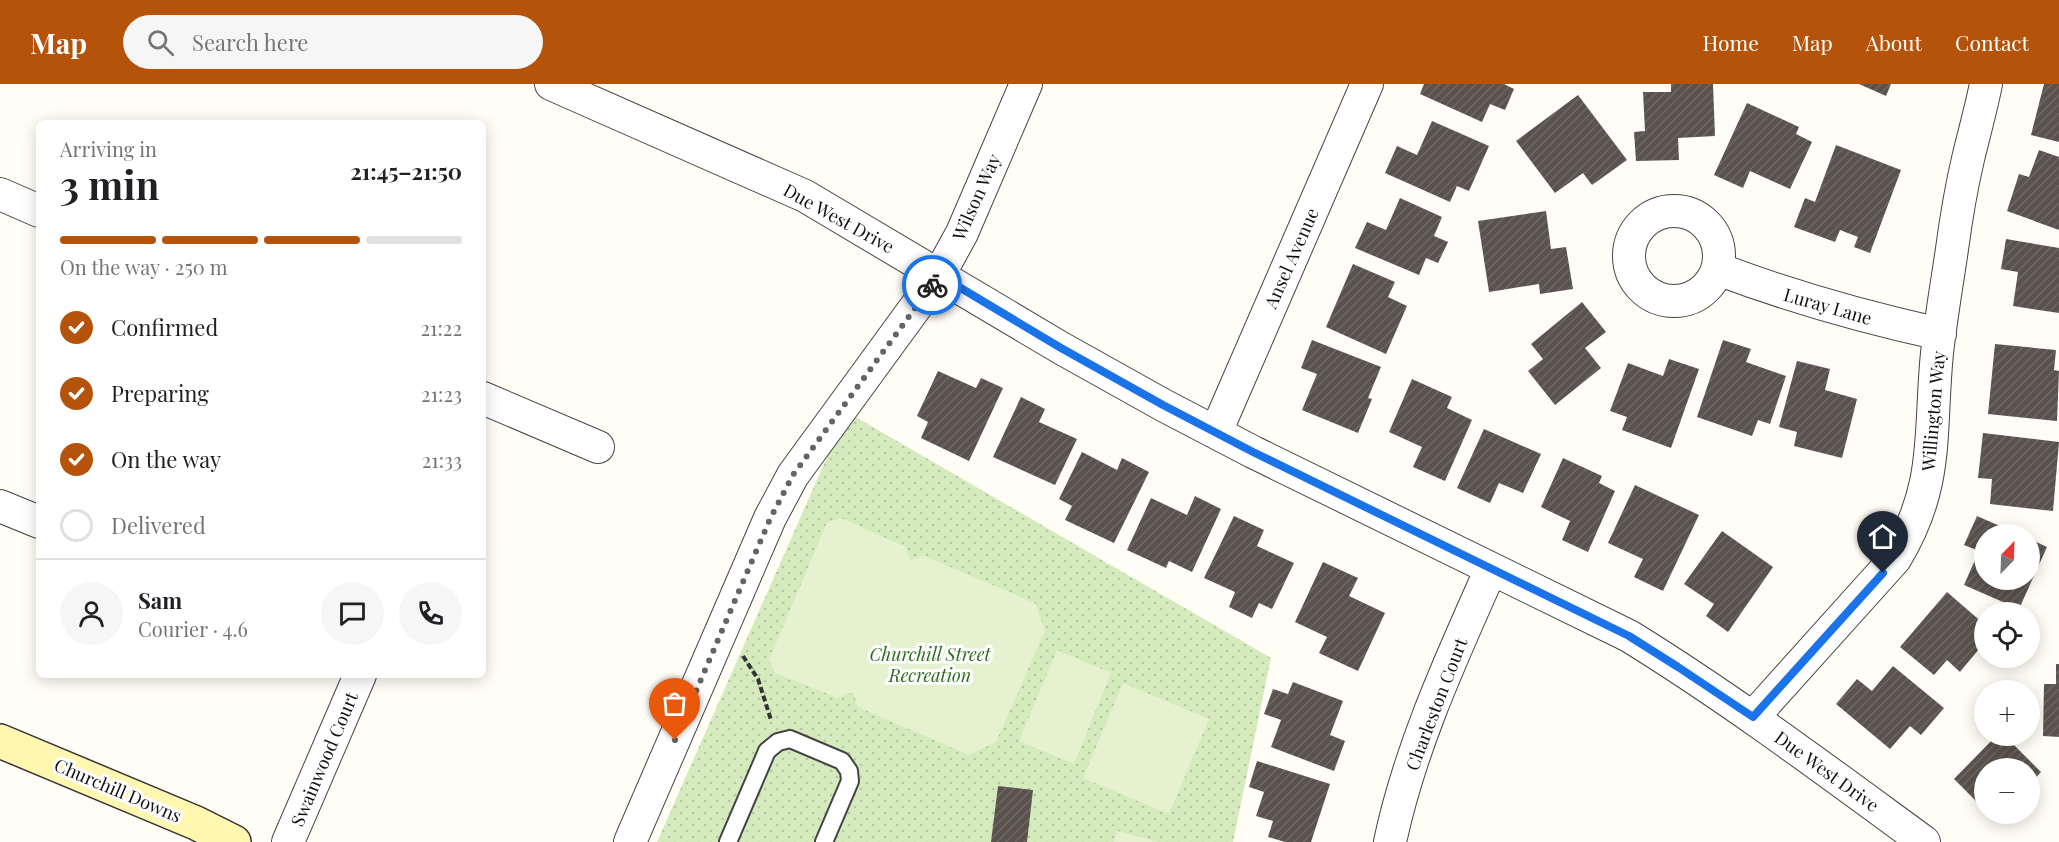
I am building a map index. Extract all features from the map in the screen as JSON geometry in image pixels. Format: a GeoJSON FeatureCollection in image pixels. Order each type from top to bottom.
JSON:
{"type":"FeatureCollection","features":[{"type":"Feature","properties":{"kind":"street","name":"Due West Drive"},"geometry":{"type":"LineString","coordinates":[[551,84],[805,196],[1061,348],[1216,432],[1629,636],[1753,717],[1924,842]]}},
{"type":"Feature","properties":{"kind":"street","name":"Wilson Way"},"geometry":{"type":"LineString","coordinates":[[630,842],[770,519],[793,475],[939,275],[962,233],[1026,84]]}},
{"type":"Feature","properties":{"kind":"street","name":"Ansel Avenue"},"geometry":{"type":"LineString","coordinates":[[1216,432],[1367,84]]}},
{"type":"Feature","properties":{"kind":"street","name":"Willington Way"},"geometry":{"type":"LineString","coordinates":[[1753,717],[1895,559],[1909,536],[1920,508],[1928,478],[1940,334],[1955,227],[1986,84]]}},
{"type":"Feature","properties":{"kind":"street"},"geometry":{"type":"LineString","coordinates":[[0,194],[36,210]]}},
{"type":"Feature","properties":{"kind":"street","name":"Luray Lane"},"geometry":{"type":"LineString","coordinates":[[1718,270],[1784,294],[1861,316],[1940,334]]}},
{"type":"Feature","properties":{"kind":"street"},"geometry":{"type":"LineString","coordinates":[[486,399],[598,447]]}},
{"type":"Feature","properties":{"kind":"street"},"geometry":{"type":"LineString","coordinates":[[0,506],[36,521]]}},
{"type":"Feature","properties":{"kind":"street","name":"Charleston Court"},"geometry":{"type":"LineString","coordinates":[[1390,842],[1395,817],[1418,744],[1443,679],[1491,569]]}},
{"type":"Feature","properties":{"kind":"street","name":"Swainwood Court"},"geometry":{"type":"LineString","coordinates":[[288,842],[359,678]]}},
{"type":"Feature","properties":{"kind":"street","name":"Churchill Downs"},"geometry":{"type":"LineString","coordinates":[[0,741],[196,823],[234,842]]}},
{"type":"Feature","properties":{"kind":"lane"},"geometry":{"type":"LineString","coordinates":[[728,842],[767,751],[778,742],[790,739],[843,761],[849,771],[850,781],[824,842]]}},
{"type":"Feature","properties":{"kind":"path"},"geometry":{"type":"LineString","coordinates":[[719,637],[740,652],[758,679],[778,742]]}},
{"type":"Feature","properties":{"kind":"green space","name":"Churchill Street Recreation"},"geometry":{"type":"Polygon","coordinates":[[[847,412],[1271,658],[1233,842],[657,842],[847,412]]]}},
{"type":"Feature","properties":{"kind":"green space"},"geometry":{"type":"Polygon","coordinates":[[[841,518],[906,547],[910,560],[924,556],[1035,603],[1045,631],[996,742],[969,755],[858,707],[853,692],[838,698],[775,673],[769,660],[827,522],[841,518]]]}},
{"type":"Feature","properties":{"kind":"green space"},"geometry":{"type":"Polygon","coordinates":[[[1057,650],[1111,673],[1074,764],[1019,741],[1057,650]]]}},
{"type":"Feature","properties":{"kind":"green space"},"geometry":{"type":"Polygon","coordinates":[[[1123,683],[1209,719],[1169,814],[1083,778],[1123,683]]]}},
{"type":"Feature","properties":{"kind":"green space"},"geometry":{"type":"Polygon","coordinates":[[[1117,831],[1159,842],[1114,842],[1117,831]]]}},
{"type":"Feature","properties":{"kind":"building"},"geometry":{"type":"Polygon","coordinates":[[[1424,84],[1504,84],[1514,89],[1505,110],[1490,104],[1482,122],[1420,94],[1424,84]]]}},
{"type":"Feature","properties":{"kind":"building"},"geometry":{"type":"Polygon","coordinates":[[[1671,84],[1713,84],[1715,136],[1678,138],[1679,160],[1636,161],[1634,132],[1645,131],[1643,92],[1671,92],[1671,84]]]}},
{"type":"Feature","properties":{"kind":"building"},"geometry":{"type":"Polygon","coordinates":[[[1859,84],[1891,84],[1886,96],[1859,84]]]}},
{"type":"Feature","properties":{"kind":"building"},"geometry":{"type":"Polygon","coordinates":[[[2044,84],[2059,84],[2059,142],[2031,135],[2044,84]]]}},
{"type":"Feature","properties":{"kind":"building"},"geometry":{"type":"Polygon","coordinates":[[[1578,95],[1627,160],[1592,185],[1583,173],[1555,193],[1516,141],[1578,95]]]}},
{"type":"Feature","properties":{"kind":"building"},"geometry":{"type":"Polygon","coordinates":[[[1747,103],[1799,127],[1796,134],[1812,142],[1790,189],[1750,171],[1743,188],[1714,175],[1747,103]]]}},
{"type":"Feature","properties":{"kind":"building"},"geometry":{"type":"Polygon","coordinates":[[[1432,121],[1489,146],[1469,191],[1457,186],[1450,202],[1385,173],[1397,146],[1417,155],[1432,121]]]}},
{"type":"Feature","properties":{"kind":"building"},"geometry":{"type":"Polygon","coordinates":[[[1836,145],[1901,170],[1870,253],[1854,247],[1858,237],[1840,230],[1835,242],[1794,227],[1805,198],[1815,202],[1836,145]]]}},
{"type":"Feature","properties":{"kind":"building"},"geometry":{"type":"Polygon","coordinates":[[[2039,150],[2059,157],[2059,230],[2007,211],[2019,174],[2029,177],[2039,150]]]}},
{"type":"Feature","properties":{"kind":"building"},"geometry":{"type":"Polygon","coordinates":[[[1400,198],[1442,217],[1434,236],[1448,242],[1438,263],[1426,258],[1419,275],[1355,248],[1367,222],[1386,230],[1400,198]]]}},
{"type":"Feature","properties":{"kind":"building"},"geometry":{"type":"Polygon","coordinates":[[[1546,211],[1551,249],[1566,247],[1573,289],[1540,294],[1539,284],[1489,292],[1478,221],[1546,211]]]}},
{"type":"Feature","properties":{"kind":"building"},"geometry":{"type":"Polygon","coordinates":[[[2006,239],[2059,248],[2059,313],[2013,306],[2018,272],[2001,269],[2006,239]]]}},
{"type":"Feature","properties":{"kind":"building"},"geometry":{"type":"Polygon","coordinates":[[[1353,264],[1395,282],[1388,297],[1407,306],[1386,354],[1326,327],[1353,264]]]}},
{"type":"Feature","properties":{"kind":"building"},"geometry":{"type":"Polygon","coordinates":[[[1582,302],[1606,332],[1585,348],[1601,368],[1555,405],[1528,371],[1543,359],[1531,344],[1582,302]]]}},
{"type":"Feature","properties":{"kind":"building"},"geometry":{"type":"Polygon","coordinates":[[[1312,340],[1381,367],[1368,398],[1372,399],[1358,433],[1302,410],[1317,374],[1301,368],[1312,340]]]}},
{"type":"Feature","properties":{"kind":"building"},"geometry":{"type":"Polygon","coordinates":[[[1723,340],[1751,349],[1746,362],[1786,376],[1770,424],[1758,420],[1752,436],[1697,417],[1723,340]]]}},
{"type":"Feature","properties":{"kind":"building"},"geometry":{"type":"Polygon","coordinates":[[[1995,344],[2056,350],[2054,370],[2059,371],[2057,421],[1988,414],[1995,344]]]}},
{"type":"Feature","properties":{"kind":"building"},"geometry":{"type":"Polygon","coordinates":[[[1669,359],[1699,369],[1671,448],[1622,430],[1627,417],[1610,411],[1628,363],[1663,376],[1669,359]]]}},
{"type":"Feature","properties":{"kind":"building"},"geometry":{"type":"Polygon","coordinates":[[[1797,361],[1830,369],[1825,390],[1857,399],[1842,458],[1794,446],[1797,432],[1779,427],[1797,361]]]}},
{"type":"Feature","properties":{"kind":"building"},"geometry":{"type":"Polygon","coordinates":[[[938,371],[976,388],[981,378],[1003,388],[969,461],[921,438],[928,422],[917,416],[938,371]]]}},
{"type":"Feature","properties":{"kind":"building"},"geometry":{"type":"Polygon","coordinates":[[[1412,379],[1452,397],[1447,408],[1472,420],[1445,481],[1413,467],[1422,447],[1389,432],[1412,379]]]}},
{"type":"Feature","properties":{"kind":"building"},"geometry":{"type":"Polygon","coordinates":[[[1021,397],[1045,409],[1039,422],[1077,439],[1055,485],[993,457],[1021,397]]]}},
{"type":"Feature","properties":{"kind":"building"},"geometry":{"type":"Polygon","coordinates":[[[1484,429],[1541,454],[1523,493],[1499,483],[1490,503],[1457,488],[1484,429]]]}},
{"type":"Feature","properties":{"kind":"building"},"geometry":{"type":"Polygon","coordinates":[[[1983,433],[2059,442],[2053,511],[1990,504],[1992,479],[1978,478],[1983,433]]]}},
{"type":"Feature","properties":{"kind":"building"},"geometry":{"type":"Polygon","coordinates":[[[1082,452],[1117,470],[1122,458],[1149,472],[1114,543],[1065,520],[1072,506],[1059,499],[1082,452]]]}},
{"type":"Feature","properties":{"kind":"building"},"geometry":{"type":"Polygon","coordinates":[[[1563,458],[1602,476],[1599,483],[1615,491],[1588,552],[1562,540],[1570,521],[1541,507],[1563,458]]]}},
{"type":"Feature","properties":{"kind":"building"},"geometry":{"type":"Polygon","coordinates":[[[1635,485],[1699,515],[1663,591],[1634,577],[1643,559],[1608,543],[1635,485]]]}},
{"type":"Feature","properties":{"kind":"building"},"geometry":{"type":"Polygon","coordinates":[[[1195,496],[1221,509],[1192,572],[1169,561],[1166,568],[1127,550],[1151,498],[1187,515],[1195,496]]]}},
{"type":"Feature","properties":{"kind":"building"},"geometry":{"type":"Polygon","coordinates":[[[1234,516],[1264,530],[1257,546],[1294,563],[1272,609],[1259,603],[1252,618],[1229,607],[1235,592],[1204,578],[1234,516]]]}},
{"type":"Feature","properties":{"kind":"building"},"geometry":{"type":"Polygon","coordinates":[[[1977,516],[1995,524],[1974,524],[1974,549],[1964,545],[1977,516]]]}},
{"type":"Feature","properties":{"kind":"building"},"geometry":{"type":"Polygon","coordinates":[[[1722,531],[1773,567],[1728,632],[1706,616],[1714,604],[1684,584],[1722,531]]]}},
{"type":"Feature","properties":{"kind":"building"},"geometry":{"type":"Polygon","coordinates":[[[2040,544],[2047,547],[2040,562],[2040,544]]]}},
{"type":"Feature","properties":{"kind":"building"},"geometry":{"type":"Polygon","coordinates":[[[1323,562],[1358,578],[1349,596],[1385,613],[1358,671],[1319,653],[1327,637],[1295,622],[1323,562]]]}},
{"type":"Feature","properties":{"kind":"building"},"geometry":{"type":"Polygon","coordinates":[[[1974,562],[1974,589],[1964,585],[1974,562]]]}},
{"type":"Feature","properties":{"kind":"building"},"geometry":{"type":"Polygon","coordinates":[[[1975,590],[2028,590],[2022,602],[2003,602],[1975,590]]]}},
{"type":"Feature","properties":{"kind":"building"},"geometry":{"type":"Polygon","coordinates":[[[1947,592],[1974,615],[1974,655],[1960,672],[1947,660],[1934,675],[1900,647],[1947,592]]]}},
{"type":"Feature","properties":{"kind":"building"},"geometry":{"type":"Polygon","coordinates":[[[2056,664],[2059,664],[2059,737],[2043,736],[2044,684],[2056,684],[2056,664]]]}},
{"type":"Feature","properties":{"kind":"building"},"geometry":{"type":"Polygon","coordinates":[[[1893,666],[1944,708],[1921,735],[1910,726],[1890,749],[1836,704],[1857,679],[1872,691],[1893,666]]]}},
{"type":"Feature","properties":{"kind":"building"},"geometry":{"type":"Polygon","coordinates":[[[1293,682],[1343,701],[1330,735],[1345,741],[1334,771],[1271,747],[1281,720],[1264,714],[1273,689],[1288,694],[1293,682]]]}},
{"type":"Feature","properties":{"kind":"building"},"geometry":{"type":"Polygon","coordinates":[[[1986,746],[2015,746],[2027,758],[1975,758],[1986,746]]]}},
{"type":"Feature","properties":{"kind":"building"},"geometry":{"type":"Polygon","coordinates":[[[1974,759],[1974,799],[1954,779],[1974,759]]]}},
{"type":"Feature","properties":{"kind":"building"},"geometry":{"type":"Polygon","coordinates":[[[1257,761],[1330,784],[1311,842],[1285,842],[1268,837],[1273,821],[1256,816],[1264,792],[1249,787],[1257,761]]]}},
{"type":"Feature","properties":{"kind":"building"},"geometry":{"type":"Polygon","coordinates":[[[998,786],[1033,790],[1027,842],[991,842],[998,786]]]}},
{"type":"Feature","properties":{"kind":"way so far"},"geometry":{"type":"LineString","coordinates":[[675,740],[770,519],[793,475],[932,285]]}},
{"type":"Feature","properties":{"kind":"route"},"geometry":{"type":"LineString","coordinates":[[932,285],[939,275],[1061,348],[1163,405],[1253,452],[1629,636],[1753,717],[1883,573]]}}]}
